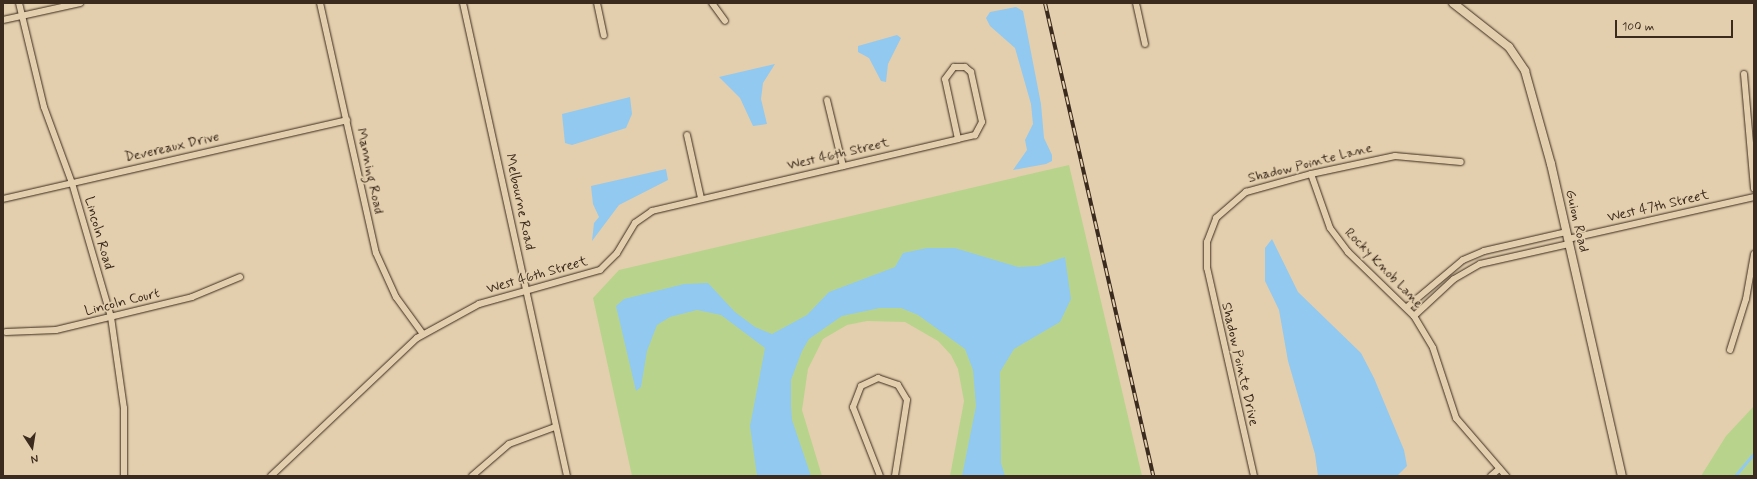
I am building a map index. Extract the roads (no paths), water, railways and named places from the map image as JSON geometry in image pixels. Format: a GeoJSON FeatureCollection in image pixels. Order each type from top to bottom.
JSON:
{"type":"FeatureCollection","features":[{"type":"Feature","properties":{"kind":"street","name":"Lincoln Road"},"geometry":{"type":"LineString","coordinates":[[19,3],[44,107],[72,183],[111,317],[124,408],[124,476]]}},
{"type":"Feature","properties":{"kind":"street"},"geometry":{"type":"LineString","coordinates":[[3,20],[80,3]]}},
{"type":"Feature","properties":{"kind":"street","name":"Manning Road"},"geometry":{"type":"LineString","coordinates":[[320,3],[378,260],[396,296],[423,334]]}},
{"type":"Feature","properties":{"kind":"street","name":"Melbourne Road"},"geometry":{"type":"LineString","coordinates":[[463,3],[567,476]]}},
{"type":"Feature","properties":{"kind":"street"},"geometry":{"type":"LineString","coordinates":[[596,3],[604,35]]}},
{"type":"Feature","properties":{"kind":"street"},"geometry":{"type":"LineString","coordinates":[[712,3],[725,21]]}},
{"type":"Feature","properties":{"kind":"street"},"geometry":{"type":"LineString","coordinates":[[1136,3],[1145,44]]}},
{"type":"Feature","properties":{"kind":"street","name":"Guion Road"},"geometry":{"type":"LineString","coordinates":[[1454,3],[1509,47],[1524,67],[1568,238],[1622,476]]}},
{"type":"Feature","properties":{"kind":"street","name":"West 46th Street"},"geometry":{"type":"LineString","coordinates":[[271,476],[393,358],[423,334],[471,308],[600,270],[617,253],[641,217],[659,208],[844,166],[975,135],[982,122],[971,73],[959,66],[951,68],[946,79],[958,139]]}},
{"type":"Feature","properties":{"kind":"street"},"geometry":{"type":"LineString","coordinates":[[1744,74],[1754,189]]}},
{"type":"Feature","properties":{"kind":"street"},"geometry":{"type":"LineString","coordinates":[[827,100],[844,166]]}},
{"type":"Feature","properties":{"kind":"street","name":"Devereaux Drive"},"geometry":{"type":"LineString","coordinates":[[3,199],[346,120]]}},
{"type":"Feature","properties":{"kind":"street"},"geometry":{"type":"LineString","coordinates":[[687,135],[701,198]]}},
{"type":"Feature","properties":{"kind":"street","name":"Shadow Pointe Lane"},"geometry":{"type":"LineString","coordinates":[[1206,258],[1213,225],[1236,197],[1253,188],[1395,156],[1461,162]]}},
{"type":"Feature","properties":{"kind":"street","name":"Rocky Knob Lane"},"geometry":{"type":"LineString","coordinates":[[1311,174],[1320,208],[1336,237],[1407,307],[1414,316],[1432,348],[1454,415],[1506,476]]}},
{"type":"Feature","properties":{"kind":"street","name":"West 47th Street"},"geometry":{"type":"LineString","coordinates":[[1414,316],[1454,279],[1480,264],[1568,238],[1754,197]]}},
{"type":"Feature","properties":{"kind":"street","name":"West 47th Street"},"geometry":{"type":"LineString","coordinates":[[1407,307],[1463,260],[1484,250],[1568,238]]}},
{"type":"Feature","properties":{"kind":"street"},"geometry":{"type":"LineString","coordinates":[[1730,350],[1746,299],[1754,254]]}},
{"type":"Feature","properties":{"kind":"street","name":"Shadow Pointe Drive"},"geometry":{"type":"LineString","coordinates":[[1206,258],[1254,476]]}},
{"type":"Feature","properties":{"kind":"street","name":"Lincoln Court"},"geometry":{"type":"LineString","coordinates":[[6,332],[46,332],[111,317],[192,297],[240,277]]}},
{"type":"Feature","properties":{"kind":"street"},"geometry":{"type":"LineString","coordinates":[[880,476],[853,407],[860,386],[878,378],[898,385],[907,400],[895,476]]}},
{"type":"Feature","properties":{"kind":"street"},"geometry":{"type":"LineString","coordinates":[[472,476],[509,444],[556,428]]}},
{"type":"Feature","properties":{"kind":"street"},"geometry":{"type":"LineString","coordinates":[[1491,476],[1499,469]]}},
{"type":"Feature","properties":{"kind":"water"},"geometry":{"type":"Polygon","coordinates":[[[1016,7],[1023,11],[1041,104],[1044,138],[1052,155],[1052,161],[1046,164],[1013,170],[1027,150],[1025,140],[1033,124],[1031,104],[1015,48],[990,26],[986,18],[990,12],[1016,7]]]}},
{"type":"Feature","properties":{"kind":"water"},"geometry":{"type":"Polygon","coordinates":[[[897,35],[901,38],[888,64],[886,82],[881,81],[869,58],[858,52],[858,46],[897,35]]]}},
{"type":"Feature","properties":{"kind":"water"},"geometry":{"type":"Polygon","coordinates":[[[775,64],[763,83],[761,99],[767,124],[753,126],[740,98],[719,77],[775,64]]]}},
{"type":"Feature","properties":{"kind":"water"},"geometry":{"type":"Polygon","coordinates":[[[630,97],[632,114],[626,128],[572,145],[565,143],[562,114],[630,97]]]}},
{"type":"Feature","properties":{"kind":"water"},"geometry":{"type":"Polygon","coordinates":[[[666,169],[668,180],[619,205],[592,241],[594,223],[599,217],[593,204],[591,186],[666,169]]]}},
{"type":"Feature","properties":{"kind":"water"},"geometry":{"type":"Polygon","coordinates":[[[1272,239],[1298,292],[1361,353],[1374,378],[1404,450],[1407,466],[1397,476],[1318,476],[1315,454],[1288,361],[1279,310],[1265,281],[1265,248],[1272,239]]]}},
{"type":"Feature","properties":{"kind":"water"},"geometry":{"type":"Polygon","coordinates":[[[927,248],[955,248],[1018,267],[1038,266],[1065,257],[1071,299],[1060,322],[1014,349],[1000,372],[1001,463],[1005,476],[962,476],[976,406],[973,370],[965,349],[918,315],[901,308],[880,308],[842,316],[809,339],[802,351],[791,380],[792,420],[811,476],[757,476],[750,426],[765,348],[721,315],[697,310],[670,317],[657,325],[647,351],[641,387],[636,391],[616,306],[624,299],[684,284],[708,283],[735,312],[755,327],[772,334],[807,315],[829,292],[895,267],[903,253],[927,248]]]}},
{"type":"Feature","properties":{"kind":"waterway"},"geometry":{"type":"LineString","coordinates":[[1735,476],[1754,453]]}},
{"type":"Feature","properties":{"kind":"railway"},"geometry":{"type":"LineString","coordinates":[[1045,3],[1153,476]]}}]}
